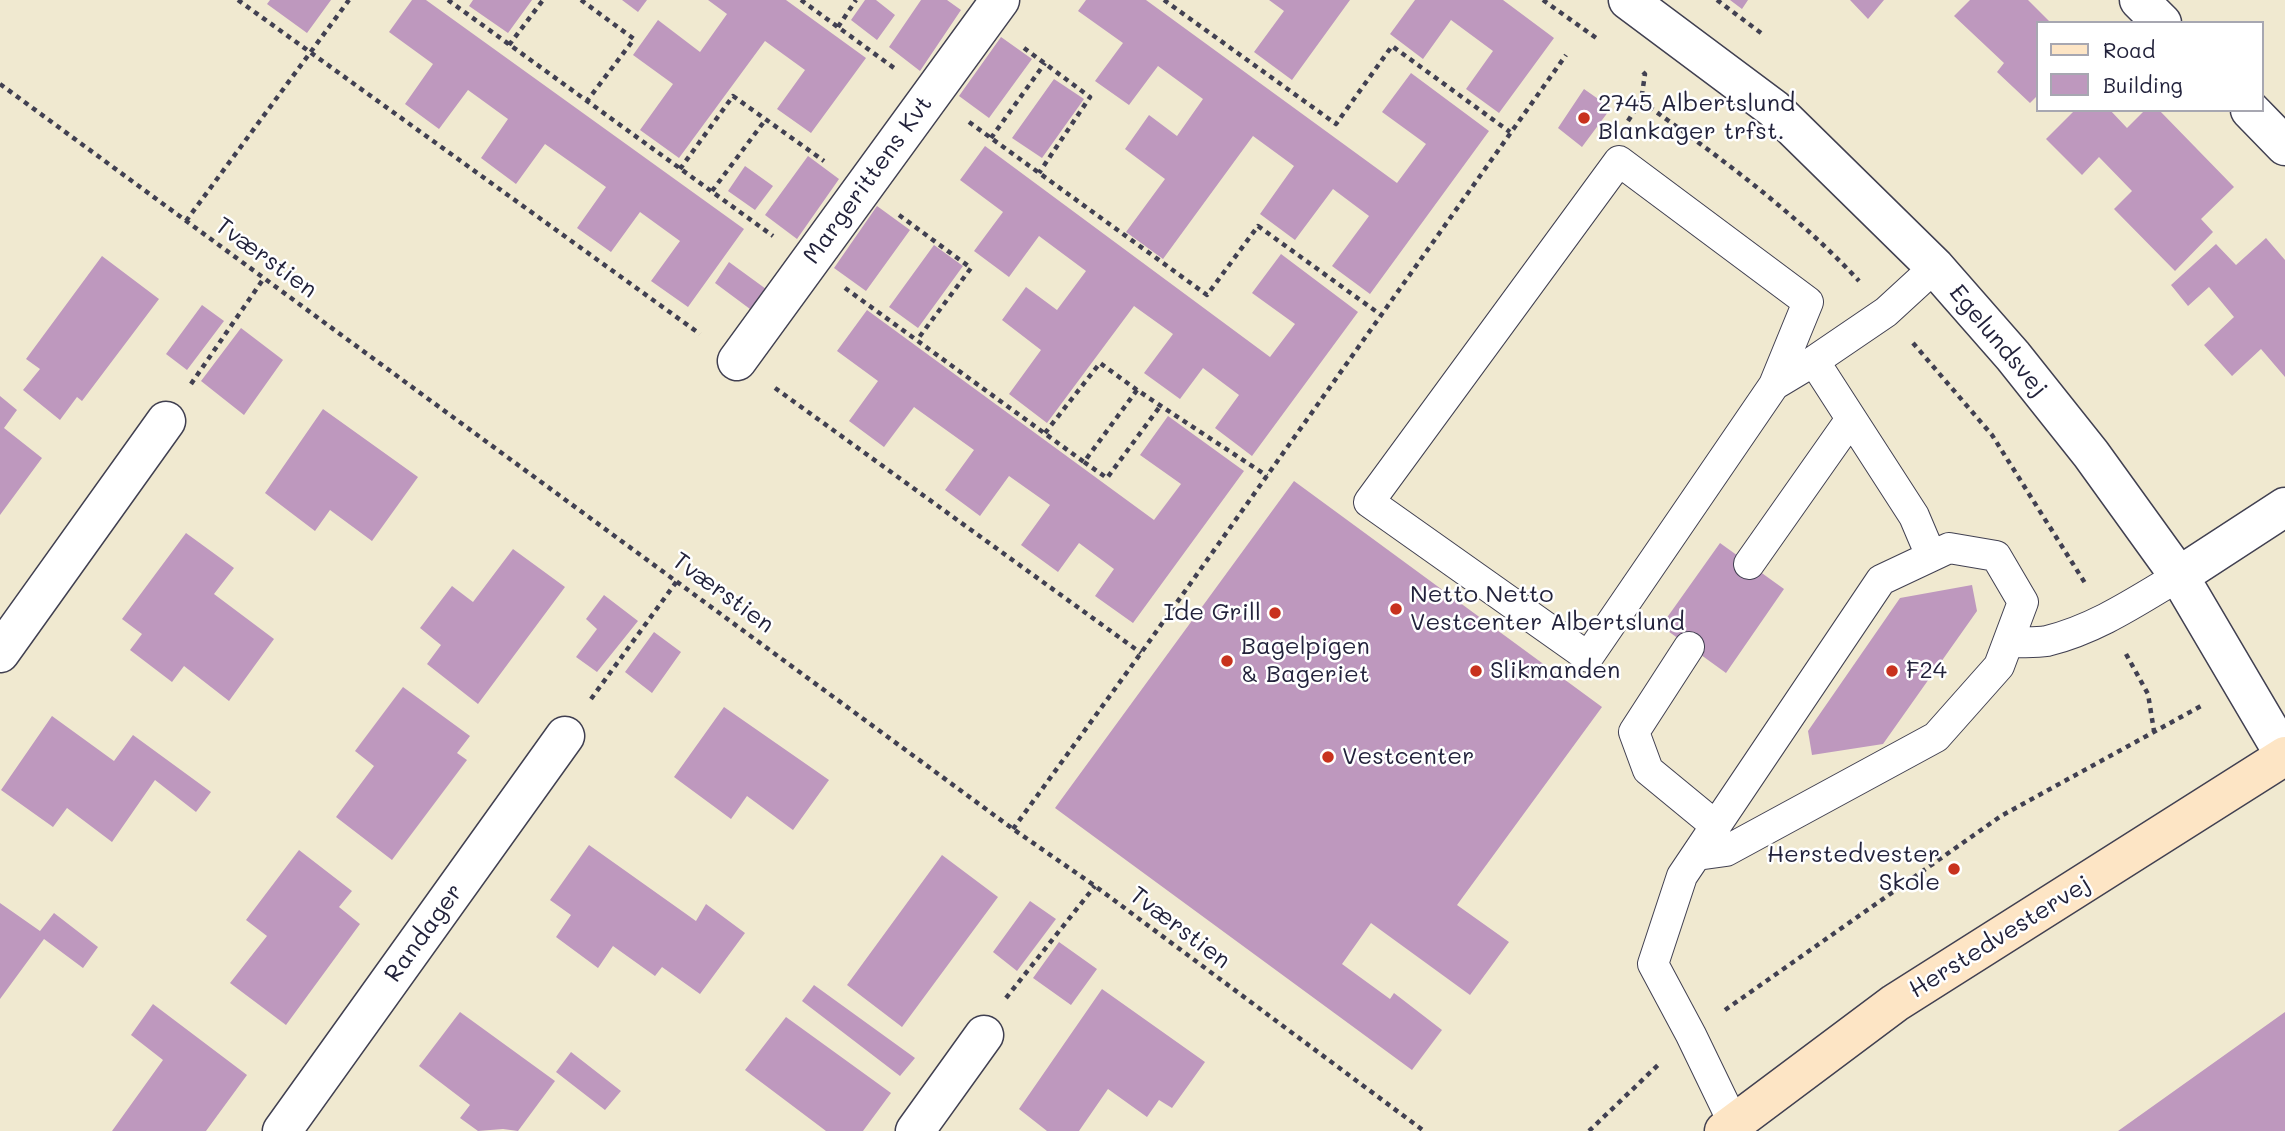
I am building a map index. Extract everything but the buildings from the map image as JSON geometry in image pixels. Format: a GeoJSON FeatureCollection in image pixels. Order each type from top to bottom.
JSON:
{"type":"FeatureCollection","features":[{"type":"Feature","properties":{"kind":"street","name":"Egelundsvej"},"geometry":{"type":"LineString","coordinates":[[1628,0],[1774,109],[1935,267],[2013,356],[2065,421],[2179,576],[2285,756]]}},
{"type":"Feature","properties":{"kind":"street"},"geometry":{"type":"LineString","coordinates":[[2139,0],[2160,21]]}},
{"type":"Feature","properties":{"kind":"street","name":"Margerittens Kvt"},"geometry":{"type":"LineString","coordinates":[[737,361],[992,10]]}},
{"type":"Feature","properties":{"kind":"street"},"geometry":{"type":"LineString","coordinates":[[2251,112],[2285,146]]}},
{"type":"Feature","properties":{"kind":"street"},"geometry":{"type":"LineString","coordinates":[[0,653],[166,421]]}},
{"type":"Feature","properties":{"kind":"street"},"geometry":{"type":"LineString","coordinates":[[2179,576],[2285,507]]}},
{"type":"Feature","properties":{"kind":"street","name":"Randager"},"geometry":{"type":"LineString","coordinates":[[282,1131],[565,736]]}},
{"type":"Feature","properties":{"kind":"street","name":"Herstedvestervej"},"geometry":{"type":"LineString","coordinates":[[1740,1125],[1895,1003],[2285,756]]}},
{"type":"Feature","properties":{"kind":"street"},"geometry":{"type":"LineString","coordinates":[[915,1131],[984,1035]]}},
{"type":"Feature","properties":{"kind":"lane"},"geometry":{"type":"LineString","coordinates":[[1774,385],[1808,302],[1619,161],[1369,502],[1588,657],[1774,385],[1886,312],[1935,267]]}},
{"type":"Feature","properties":{"kind":"lane"},"geometry":{"type":"LineString","coordinates":[[1814,361],[1914,516],[1931,556]]}},
{"type":"Feature","properties":{"kind":"lane"},"geometry":{"type":"LineString","coordinates":[[1749,564],[1851,419]]}},
{"type":"Feature","properties":{"kind":"lane"},"geometry":{"type":"LineString","coordinates":[[1697,855],[1726,851],[1937,737],[1999,666],[2024,602],[1996,556],[1948,548],[1881,580],[1682,876],[1653,964],[1740,1125]]}},
{"type":"Feature","properties":{"kind":"lane"},"geometry":{"type":"LineString","coordinates":[[2009,642],[2044,641],[2076,632],[2107,619],[2179,576]]}},
{"type":"Feature","properties":{"kind":"lane"},"geometry":{"type":"LineString","coordinates":[[1689,647],[1634,732],[1648,770],[1716,826]]}},
{"type":"Feature","properties":{"kind":"path"},"geometry":{"type":"LineString","coordinates":[[239,0],[1142,653]]}},
{"type":"Feature","properties":{"kind":"path"},"geometry":{"type":"LineString","coordinates":[[187,221],[349,0]]}},
{"type":"Feature","properties":{"kind":"path"},"geometry":{"type":"LineString","coordinates":[[448,0],[1107,478],[1161,405]]}},
{"type":"Feature","properties":{"kind":"path"},"geometry":{"type":"LineString","coordinates":[[509,45],[543,0]]}},
{"type":"Feature","properties":{"kind":"path"},"geometry":{"type":"LineString","coordinates":[[581,0],[634,39],[587,101]]}},
{"type":"Feature","properties":{"kind":"path"},"geometry":{"type":"LineString","coordinates":[[801,0],[1207,295],[1258,226],[1381,316]]}},
{"type":"Feature","properties":{"kind":"path"},"geometry":{"type":"LineString","coordinates":[[838,27],[856,0]]}},
{"type":"Feature","properties":{"kind":"path"},"geometry":{"type":"LineString","coordinates":[[1164,0],[1336,124],[1392,47],[1511,132]]}},
{"type":"Feature","properties":{"kind":"path"},"geometry":{"type":"LineString","coordinates":[[1717,0],[1765,36]]}},
{"type":"Feature","properties":{"kind":"path"},"geometry":{"type":"LineString","coordinates":[[992,10],[1045,63],[1090,97],[1039,173]]}},
{"type":"Feature","properties":{"kind":"path"},"geometry":{"type":"LineString","coordinates":[[1013,829],[1142,653],[1566,55]]}},
{"type":"Feature","properties":{"kind":"path"},"geometry":{"type":"LineString","coordinates":[[991,138],[1045,63]]}},
{"type":"Feature","properties":{"kind":"path","name":"Tværstien"},"geometry":{"type":"LineString","coordinates":[[0,84],[1013,829],[1095,886],[1424,1131]]}},
{"type":"Feature","properties":{"kind":"path"},"geometry":{"type":"LineString","coordinates":[[680,169],[733,96],[863,188],[971,268],[917,340]]}},
{"type":"Feature","properties":{"kind":"path"},"geometry":{"type":"LineString","coordinates":[[712,191],[766,119]]}},
{"type":"Feature","properties":{"kind":"path"},"geometry":{"type":"LineString","coordinates":[[166,421],[264,278]]}},
{"type":"Feature","properties":{"kind":"path"},"geometry":{"type":"LineString","coordinates":[[1045,433],[1100,363],[1267,476]]}},
{"type":"Feature","properties":{"kind":"path"},"geometry":{"type":"LineString","coordinates":[[1084,462],[1137,390]]}},
{"type":"Feature","properties":{"kind":"path"},"geometry":{"type":"LineString","coordinates":[[565,736],[677,581]]}},
{"type":"Feature","properties":{"kind":"path"},"geometry":{"type":"LineString","coordinates":[[1589,1131],[1691,1035],[2001,816],[2242,683]]}},
{"type":"Feature","properties":{"kind":"path"},"geometry":{"type":"LineString","coordinates":[[984,1035],[999,1007],[1095,886]]}},
{"type":"Feature","properties":{"kind":"place","name":"2745 Albertslund Blankager trfst."},"geometry":{"type":"Point","coordinates":[1584,118]}},
{"type":"Feature","properties":{"kind":"place","name":"Netto Netto Vestcenter Albertslund"},"geometry":{"type":"Point","coordinates":[1396,609]}},
{"type":"Feature","properties":{"kind":"place","name":"Ide Grill"},"geometry":{"type":"Point","coordinates":[1275,613]}},
{"type":"Feature","properties":{"kind":"place","name":"Bagelpigen & Bageriet"},"geometry":{"type":"Point","coordinates":[1227,661]}},
{"type":"Feature","properties":{"kind":"place","name":"Slikmanden"},"geometry":{"type":"Point","coordinates":[1476,671]}},
{"type":"Feature","properties":{"kind":"place","name":"F24"},"geometry":{"type":"Point","coordinates":[1892,671]}},
{"type":"Feature","properties":{"kind":"place","name":"Vestcenter"},"geometry":{"type":"Point","coordinates":[1328,757]}},
{"type":"Feature","properties":{"kind":"place","name":"Herstedvester Skole"},"geometry":{"type":"Point","coordinates":[1954,869]}}]}
